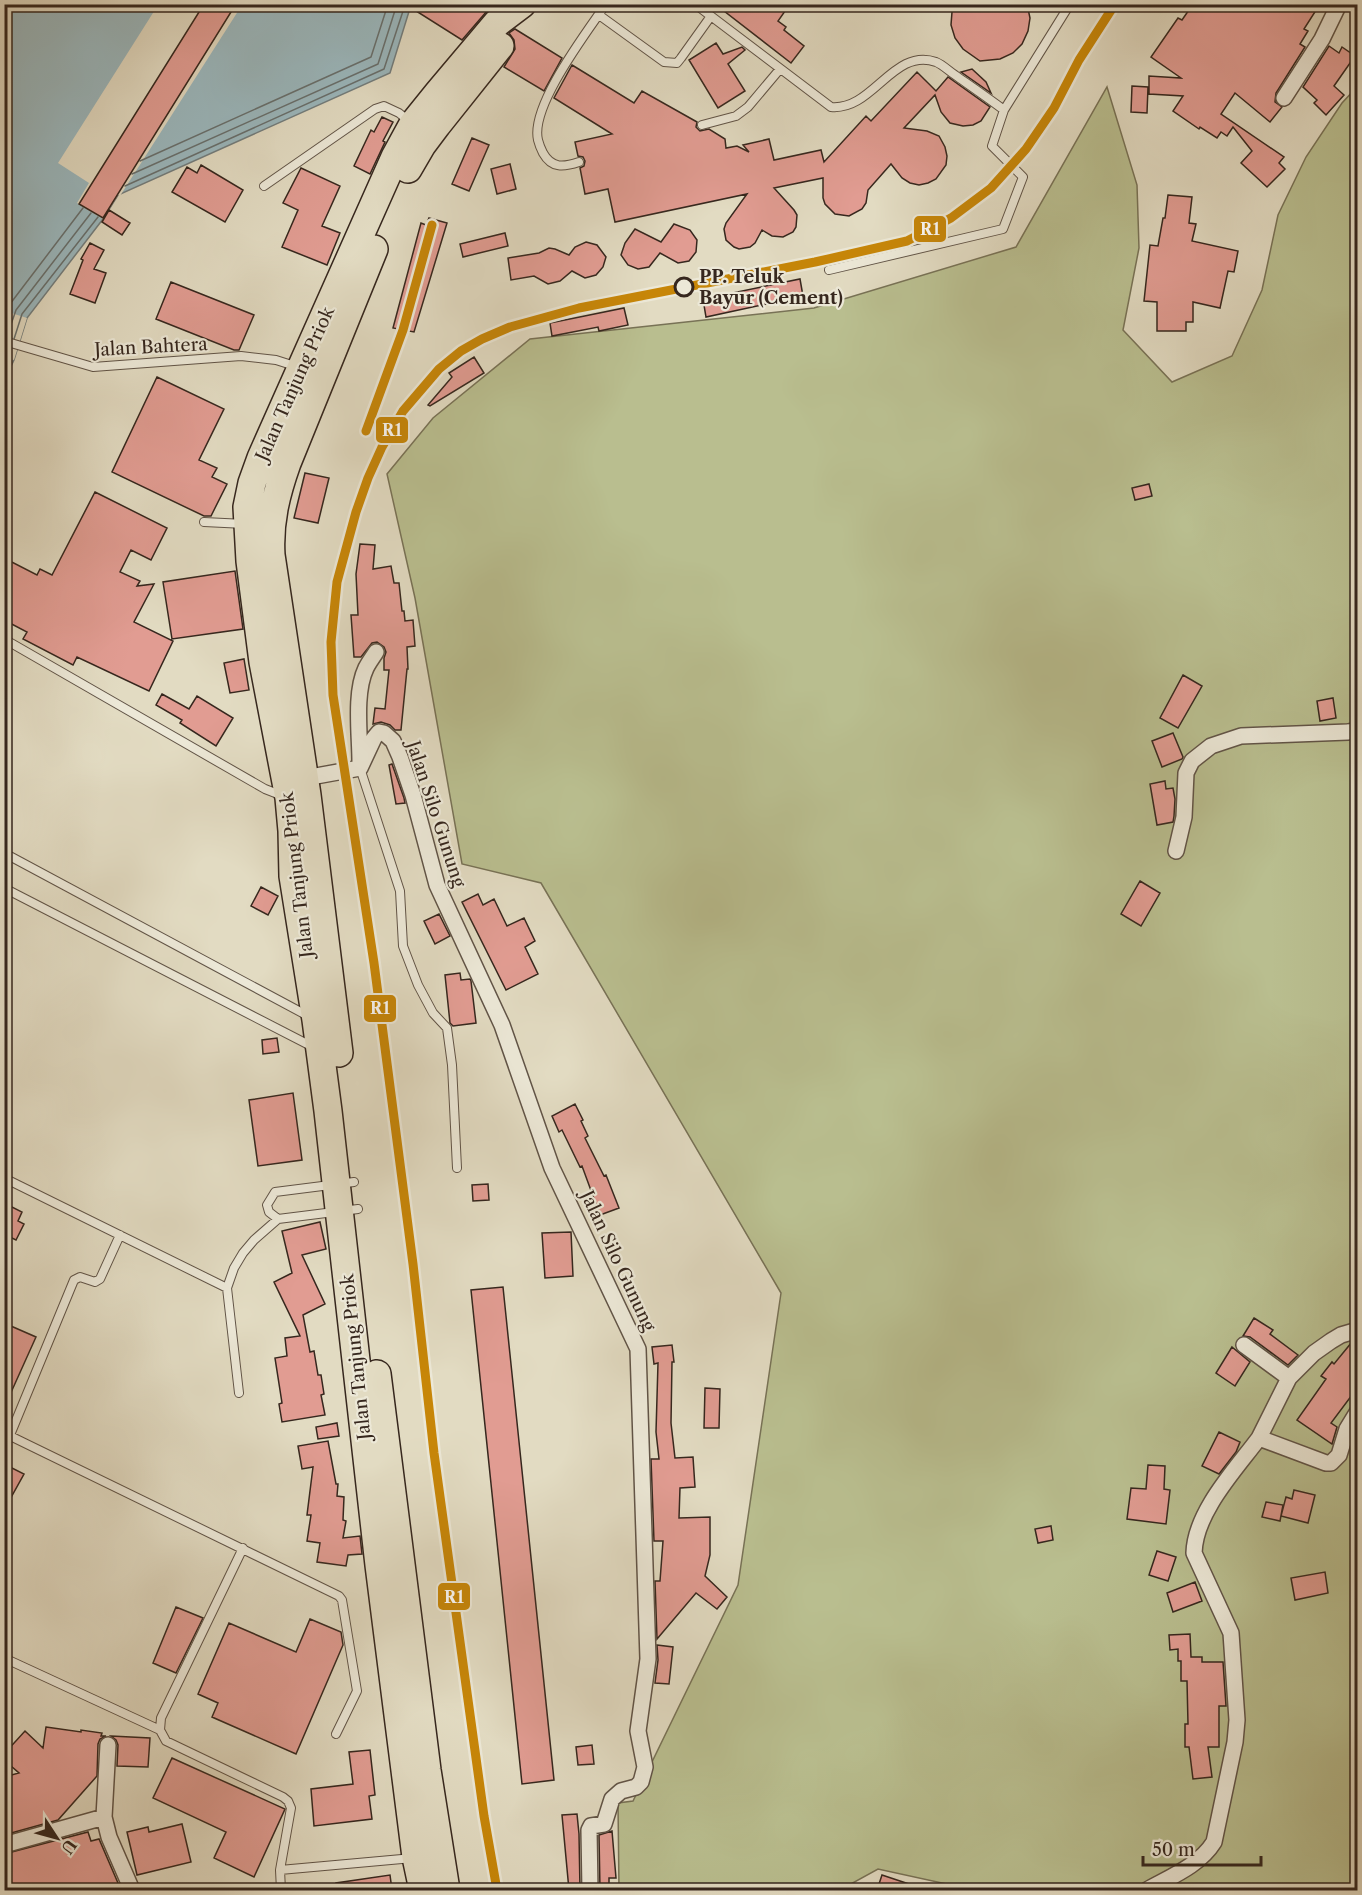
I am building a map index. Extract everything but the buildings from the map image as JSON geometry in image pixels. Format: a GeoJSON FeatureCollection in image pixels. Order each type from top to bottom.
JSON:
{"type":"FeatureCollection","features":[{"type":"Feature","properties":{"kind":"highway","name":"Jalan Tanjung Priok"},"geometry":{"type":"LineString","coordinates":[[345,1183],[320,1051],[293,876],[292,831],[300,790],[263,662],[250,561],[247,507],[252,483],[300,368],[395,157],[413,124],[497,23],[524,4]]}},
{"type":"Feature","properties":{"kind":"highway","name":"Jalan Tanjung Priok"},"geometry":{"type":"LineString","coordinates":[[446,1890],[428,1855],[379,1565],[349,1210],[270,536],[277,491],[357,290],[410,165],[432,132],[508,36],[524,4]]}},
{"type":"Feature","properties":{"kind":"highway","name":"Jalan Tanjung Priok"},"geometry":{"type":"LineString","coordinates":[[423,1890],[428,1855]]}},
{"type":"Feature","properties":{"kind":"street"},"geometry":{"type":"LineString","coordinates":[[1284,98],[1322,39],[1339,4]]}},
{"type":"Feature","properties":{"kind":"street"},"geometry":{"type":"LineString","coordinates":[[300,790],[360,768],[361,683],[366,668],[376,652]]}},
{"type":"Feature","properties":{"kind":"street"},"geometry":{"type":"LineString","coordinates":[[1176,851],[1184,817],[1186,773],[1192,761],[1211,746],[1241,736],[1358,730]]}},
{"type":"Feature","properties":{"kind":"street","name":"Jalan Silo Gunung"},"geometry":{"type":"LineString","coordinates":[[360,768],[379,732],[393,741],[413,795],[437,885],[502,1025],[552,1168],[638,1349],[648,1659],[638,1731],[645,1767],[641,1782],[621,1791],[612,1799],[604,1824],[591,1827],[589,1830],[590,1890]]}},
{"type":"Feature","properties":{"kind":"street"},"geometry":{"type":"LineString","coordinates":[[1147,1890],[1200,1859],[1214,1842],[1235,1743],[1237,1720],[1231,1633],[1194,1553],[1194,1543],[1207,1510],[1259,1438],[1289,1378],[1314,1353],[1330,1341],[1358,1330]]}},
{"type":"Feature","properties":{"kind":"street"},"geometry":{"type":"LineString","coordinates":[[1244,1345],[1289,1378]]}},
{"type":"Feature","properties":{"kind":"street"},"geometry":{"type":"LineString","coordinates":[[1259,1438],[1331,1463],[1339,1455],[1347,1429],[1358,1411]]}},
{"type":"Feature","properties":{"kind":"street"},"geometry":{"type":"LineString","coordinates":[[108,1745],[104,1817],[109,1837],[132,1890]]}},
{"type":"Feature","properties":{"kind":"street"},"geometry":{"type":"LineString","coordinates":[[4,1845],[104,1817]]}},
{"type":"Feature","properties":{"kind":"lane"},"geometry":{"type":"LineString","coordinates":[[579,162],[564,167],[549,161],[538,140],[537,129],[542,108],[553,86],[606,4]]}},
{"type":"Feature","properties":{"kind":"lane"},"geometry":{"type":"LineString","coordinates":[[695,4],[831,107],[841,108],[854,104],[907,62],[922,59],[938,63],[1004,110]]}},
{"type":"Feature","properties":{"kind":"lane"},"geometry":{"type":"LineString","coordinates":[[829,270],[1003,229],[1023,177],[992,146],[1004,110],[1070,4]]}},
{"type":"Feature","properties":{"kind":"lane"},"geometry":{"type":"LineString","coordinates":[[599,15],[664,62],[670,63],[676,63],[681,58],[711,16]]}},
{"type":"Feature","properties":{"kind":"lane"},"geometry":{"type":"LineString","coordinates":[[702,125],[736,116],[748,107],[780,69]]}},
{"type":"Feature","properties":{"kind":"lane"},"geometry":{"type":"LineString","coordinates":[[264,186],[375,109],[384,106],[391,108],[413,124]]}},
{"type":"Feature","properties":{"kind":"lane","name":"Jalan Bahtera"},"geometry":{"type":"LineString","coordinates":[[4,341],[93,367],[240,356],[276,360],[300,368]]}},
{"type":"Feature","properties":{"kind":"lane"},"geometry":{"type":"LineString","coordinates":[[204,522],[247,524]]}},
{"type":"Feature","properties":{"kind":"lane"},"geometry":{"type":"LineString","coordinates":[[4,639],[265,789],[300,790]]}},
{"type":"Feature","properties":{"kind":"lane"},"geometry":{"type":"LineString","coordinates":[[360,768],[400,891],[403,946],[418,985],[433,1013],[447,1028],[452,1065],[457,1168]]}},
{"type":"Feature","properties":{"kind":"lane"},"geometry":{"type":"LineString","coordinates":[[4,853],[316,1020]]}},
{"type":"Feature","properties":{"kind":"lane"},"geometry":{"type":"LineString","coordinates":[[4,888],[320,1051]]}},
{"type":"Feature","properties":{"kind":"lane"},"geometry":{"type":"LineString","coordinates":[[4,1178],[227,1288]]}},
{"type":"Feature","properties":{"kind":"lane"},"geometry":{"type":"LineString","coordinates":[[278,1219],[269,1212],[267,1205],[274,1192],[345,1183]]}},
{"type":"Feature","properties":{"kind":"lane"},"geometry":{"type":"LineString","coordinates":[[238,1393],[227,1288],[234,1268],[243,1253],[278,1219],[349,1210]]}},
{"type":"Feature","properties":{"kind":"lane"},"geometry":{"type":"LineString","coordinates":[[120,1235],[100,1279],[95,1282],[80,1277],[74,1280],[7,1434],[243,1548],[333,1593],[342,1600],[357,1691],[336,1734]]}},
{"type":"Feature","properties":{"kind":"lane"},"geometry":{"type":"LineString","coordinates":[[243,1548],[161,1718],[160,1730],[166,1741],[284,1797],[288,1801],[291,1808],[280,1870],[281,1890]]}},
{"type":"Feature","properties":{"kind":"lane"},"geometry":{"type":"LineString","coordinates":[[4,1658],[160,1730]]}},
{"type":"Feature","properties":{"kind":"lane"},"geometry":{"type":"LineString","coordinates":[[280,1870],[428,1855]]}},
{"type":"Feature","properties":{"kind":"green space"},"geometry":{"type":"Polygon","coordinates":[[[1107,87],[1137,185],[1139,248],[1123,330],[1172,382],[1232,356],[1262,290],[1278,215],[1306,157],[1342,103],[1357,87],[1357,1890],[974,1890],[878,1869],[840,1890],[619,1890],[618,1803],[633,1801],[738,1585],[781,1293],[541,883],[462,864],[415,598],[387,474],[433,418],[530,339],[814,308],[1016,247],[1107,87]]]}},
{"type":"Feature","properties":{"kind":"water"},"geometry":{"type":"Polygon","coordinates":[[[5,5],[411,5],[390,73],[118,195],[103,219],[27,318],[14,360],[5,379],[5,5]]]}},
{"type":"Feature","properties":{"kind":"pier"},"geometry":{"type":"Polygon","coordinates":[[[158,5],[242,5],[103,219],[77,203],[89,183],[58,163],[158,5]]]}},
{"type":"Feature","properties":{"kind":"pier"},"geometry":{"type":"Polygon","coordinates":[[[5,311],[27,318],[14,360],[4,357],[5,311]]]}},
{"type":"Feature","properties":{"kind":"transit line","name":"R1"},"geometry":{"type":"LineString","coordinates":[[497,1890],[484,1816],[434,1453],[413,1264],[374,963],[333,695],[331,642],[337,582],[356,512],[382,447],[403,411],[439,369],[461,351],[482,339],[510,327],[579,308],[815,262],[907,241],[951,218],[991,188],[1026,149],[1054,108],[1079,60],[1115,4]]}},
{"type":"Feature","properties":{"kind":"transit line","name":"R1"},"geometry":{"type":"LineString","coordinates":[[366,431],[403,330],[432,225]]}},
{"type":"Feature","properties":{"kind":"place","name":"PP. Teluk Bayur (Cement)"},"geometry":{"type":"Point","coordinates":[684,287]}}]}
